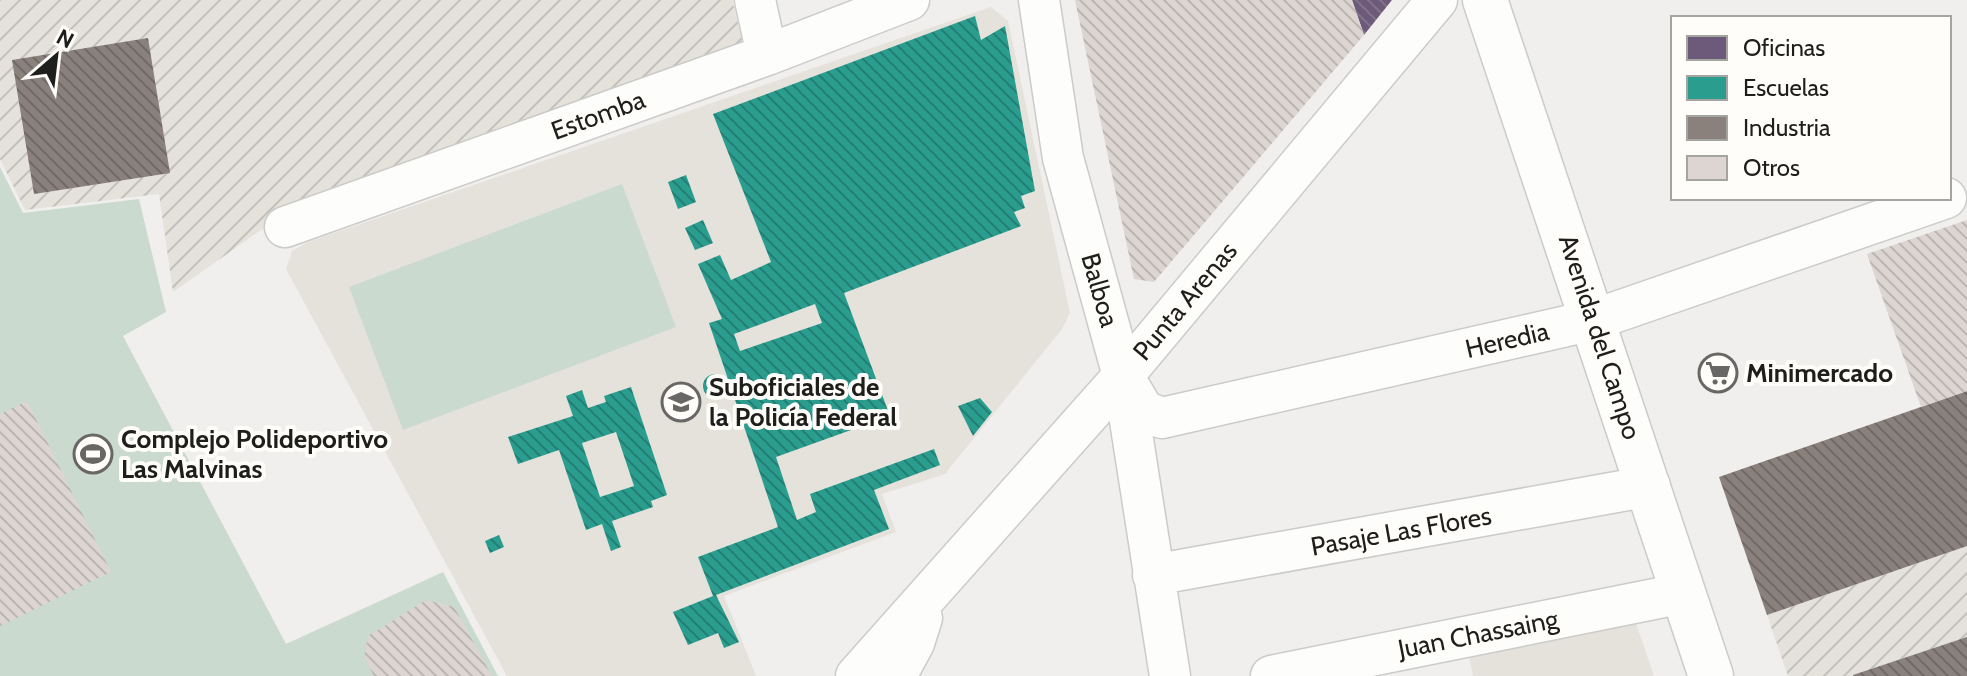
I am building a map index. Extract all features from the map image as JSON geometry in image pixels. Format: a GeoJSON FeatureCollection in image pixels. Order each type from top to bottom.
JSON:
{"type":"FeatureCollection","features":[{"type":"Feature","properties":{"kind":"main road","name":"Avenida del Campo"},"geometry":{"type":"LineString","coordinates":[[1485,0],[1711,676]]}},
{"type":"Feature","properties":{"kind":"street"},"geometry":{"type":"LineString","coordinates":[[755,0],[767,55]]}},
{"type":"Feature","properties":{"kind":"street","name":"Estomba"},"geometry":{"type":"LineString","coordinates":[[285,227],[767,55],[909,0]]}},
{"type":"Feature","properties":{"kind":"street","name":"Balboa"},"geometry":{"type":"LineString","coordinates":[[1039,0],[1063,158],[1123,376],[1170,676]]}},
{"type":"Feature","properties":{"kind":"street","name":"Punta Arenas"},"geometry":{"type":"LineString","coordinates":[[856,676],[928,599],[1123,376],[1437,0]]}},
{"type":"Feature","properties":{"kind":"street","name":"Heredia"},"geometry":{"type":"LineString","coordinates":[[1123,376],[1144,411],[1162,418],[1593,320],[1942,200]]}},
{"type":"Feature","properties":{"kind":"street","name":"Pasaje Las Flores"},"geometry":{"type":"LineString","coordinates":[[1153,575],[1650,486]]}},
{"type":"Feature","properties":{"kind":"street","name":"Juan Chassaing"},"geometry":{"type":"LineString","coordinates":[[1271,676],[1684,593]]}},
{"type":"Feature","properties":{"kind":"street","name":"Punta Arenas"},"geometry":{"type":"LineString","coordinates":[[896,676],[914,643],[928,599]]}},
{"type":"Feature","properties":{"kind":"shaded area"},"geometry":{"type":"Polygon","coordinates":[[[0,0],[732,0],[743,44],[268,225],[173,292],[159,194],[25,210],[0,159],[0,0]]]}},
{"type":"Feature","properties":{"kind":"shaded area","name":"Suboficiales de la Policía Federal"},"geometry":{"type":"Polygon","coordinates":[[[991,7],[1008,21],[1070,313],[1062,329],[945,474],[882,494],[896,532],[724,596],[756,676],[507,676],[286,269],[292,251],[308,242],[991,7]]]}},
{"type":"Feature","properties":{"kind":"shaded area","name":"Complejo Polideportivo Las Malvinas"},"geometry":{"type":"Polygon","coordinates":[[[0,167],[23,213],[139,199],[166,312],[123,336],[286,644],[443,572],[498,676],[0,676],[0,167]]]}},
{"type":"Feature","properties":{"kind":"shaded area"},"geometry":{"type":"Polygon","coordinates":[[[622,184],[676,327],[403,430],[349,287],[622,184]]]}},
{"type":"Feature","properties":{"kind":"shaded area"},"geometry":{"type":"Polygon","coordinates":[[[1967,546],[1967,676],[1788,676],[1767,615],[1967,546]]]}},
{"type":"Feature","properties":{"kind":"shaded area"},"geometry":{"type":"Polygon","coordinates":[[[1631,609],[1654,676],[1473,676],[1466,640],[1631,609]]]}},
{"type":"Feature","properties":{"kind":"building: Oficinas"},"geometry":{"type":"Polygon","coordinates":[[[1352,0],[1392,0],[1364,35],[1352,0]]]}},
{"type":"Feature","properties":{"kind":"building: Escuelas"},"geometry":{"type":"Polygon","coordinates":[[[975,16],[981,40],[1005,26],[1035,191],[1021,196],[1025,208],[1014,212],[1021,226],[844,293],[890,416],[776,457],[797,520],[816,512],[810,494],[934,449],[940,465],[874,490],[889,529],[716,595],[739,642],[724,648],[718,633],[688,645],[673,612],[713,596],[698,557],[778,527],[709,323],[722,319],[698,264],[720,255],[731,280],[771,262],[713,114],[975,16]],[[815,304],[734,334],[740,351],[822,323],[815,304]]]}},
{"type":"Feature","properties":{"kind":"building: Escuelas"},"geometry":{"type":"Polygon","coordinates":[[[686,175],[696,202],[678,209],[668,182],[686,175]]]}},
{"type":"Feature","properties":{"kind":"building: Escuelas"},"geometry":{"type":"Polygon","coordinates":[[[703,220],[713,243],[695,250],[685,228],[703,220]]]}},
{"type":"Feature","properties":{"kind":"building: Escuelas"},"geometry":{"type":"Polygon","coordinates":[[[715,374],[723,378],[727,386],[723,394],[715,398],[707,394],[703,386],[707,378],[715,374]]]}},
{"type":"Feature","properties":{"kind":"building: Escuelas"},"geometry":{"type":"Polygon","coordinates":[[[631,387],[667,495],[651,501],[653,507],[612,521],[621,547],[611,551],[602,524],[586,530],[559,450],[518,464],[508,437],[573,416],[566,396],[582,390],[588,408],[606,402],[604,396],[631,387]],[[616,432],[582,443],[600,497],[634,486],[616,432]]]}},
{"type":"Feature","properties":{"kind":"building: Escuelas"},"geometry":{"type":"Polygon","coordinates":[[[980,398],[992,412],[973,436],[958,406],[980,398]]]}},
{"type":"Feature","properties":{"kind":"building: Escuelas"},"geometry":{"type":"Polygon","coordinates":[[[499,535],[504,547],[490,553],[485,541],[499,535]]]}},
{"type":"Feature","properties":{"kind":"building: Industria"},"geometry":{"type":"Polygon","coordinates":[[[148,38],[170,173],[34,194],[12,60],[148,38]]]}},
{"type":"Feature","properties":{"kind":"building: Industria"},"geometry":{"type":"Polygon","coordinates":[[[1967,391],[1967,546],[1767,615],[1719,477],[1967,391]]]}},
{"type":"Feature","properties":{"kind":"building: Industria"},"geometry":{"type":"Polygon","coordinates":[[[1967,637],[1967,676],[1853,676],[1853,675],[1967,637]]]}},
{"type":"Feature","properties":{"kind":"building: Otros"},"geometry":{"type":"Polygon","coordinates":[[[1075,0],[1352,0],[1364,35],[1154,282],[1134,279],[1075,0]]]}},
{"type":"Feature","properties":{"kind":"building: Otros"},"geometry":{"type":"Polygon","coordinates":[[[1967,220],[1967,391],[1921,407],[1867,254],[1967,220]]]}},
{"type":"Feature","properties":{"kind":"building: Otros"},"geometry":{"type":"Polygon","coordinates":[[[27,401],[111,572],[0,626],[0,414],[27,401]]]}},
{"type":"Feature","properties":{"kind":"building: Otros"},"geometry":{"type":"Polygon","coordinates":[[[426,600],[454,607],[492,676],[374,676],[364,657],[368,636],[426,600]]]}},
{"type":"Feature","properties":{"kind":"place","name":"Minimercado"},"geometry":{"type":"Point","coordinates":[1718,373]}},
{"type":"Feature","properties":{"kind":"place","name":"Suboficiales de la Policía Federal"},"geometry":{"type":"Point","coordinates":[681,402]}},
{"type":"Feature","properties":{"kind":"place","name":"Complejo Polideportivo Las Malvinas"},"geometry":{"type":"Point","coordinates":[93,454]}}]}
